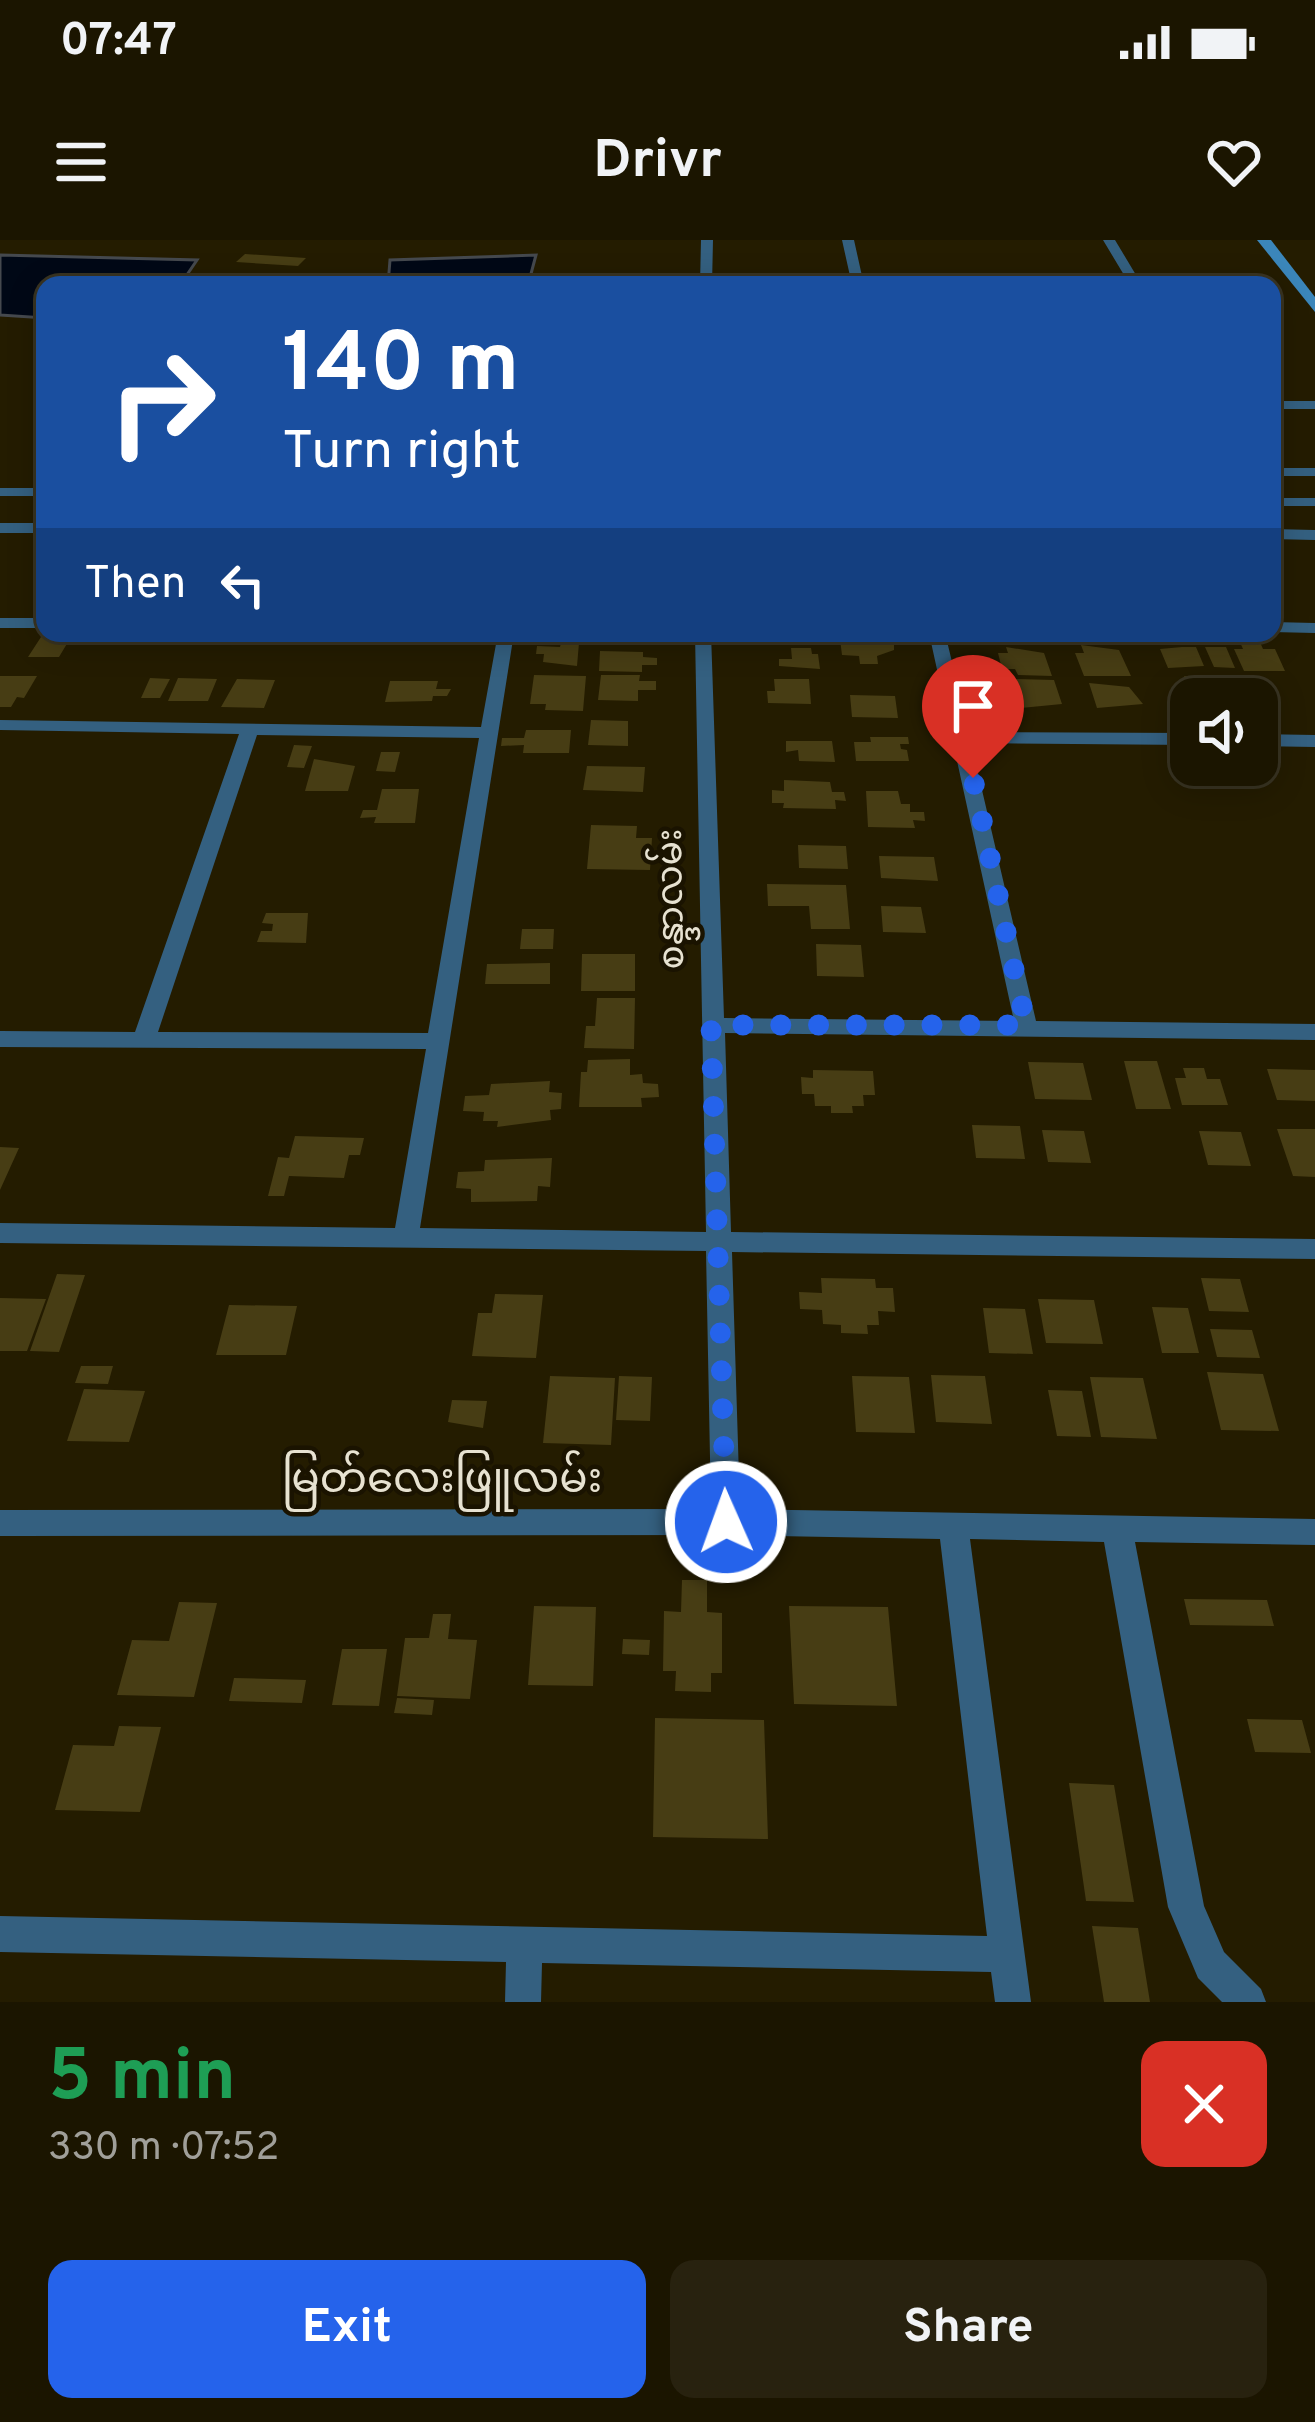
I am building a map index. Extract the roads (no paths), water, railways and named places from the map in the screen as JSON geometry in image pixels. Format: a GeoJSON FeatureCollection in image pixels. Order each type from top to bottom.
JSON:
{"type":"FeatureCollection","features":[{"type":"Feature","properties":{"kind":"street"},"geometry":{"type":"LineString","coordinates":[[706,276],[707,240]]}},
{"type":"Feature","properties":{"kind":"street"},"geometry":{"type":"LineString","coordinates":[[848,240],[856,276]]}},
{"type":"Feature","properties":{"kind":"street"},"geometry":{"type":"LineString","coordinates":[[1109,240],[1131,276]]}},
{"type":"Feature","properties":{"kind":"street"},"geometry":{"type":"LineString","coordinates":[[1264,240],[1314,304]]}},
{"type":"Feature","properties":{"kind":"street"},"geometry":{"type":"LineString","coordinates":[[1281,405],[1315,405]]}},
{"type":"Feature","properties":{"kind":"street"},"geometry":{"type":"LineString","coordinates":[[1281,472],[1315,472]]}},
{"type":"Feature","properties":{"kind":"street"},"geometry":{"type":"LineString","coordinates":[[0,492],[36,492]]}},
{"type":"Feature","properties":{"kind":"street"},"geometry":{"type":"LineString","coordinates":[[1281,502],[1315,502]]}},
{"type":"Feature","properties":{"kind":"street"},"geometry":{"type":"LineString","coordinates":[[0,527],[36,528]]}},
{"type":"Feature","properties":{"kind":"street"},"geometry":{"type":"LineString","coordinates":[[1281,535],[1315,535]]}},
{"type":"Feature","properties":{"kind":"street"},"geometry":{"type":"LineString","coordinates":[[0,622],[36,623]]}},
{"type":"Feature","properties":{"kind":"street"},"geometry":{"type":"LineString","coordinates":[[1281,627],[1315,628]]}},
{"type":"Feature","properties":{"kind":"street"},"geometry":{"type":"LineString","coordinates":[[406,1238],[504,642]]}},
{"type":"Feature","properties":{"kind":"street","name":"စန္ဒာလမ်း"},"geometry":{"type":"LineString","coordinates":[[703,642],[726,1522]]}},
{"type":"Feature","properties":{"kind":"street"},"geometry":{"type":"LineString","coordinates":[[939,642],[1026,1025]]}},
{"type":"Feature","properties":{"kind":"street"},"geometry":{"type":"LineString","coordinates":[[0,725],[489,733]]}},
{"type":"Feature","properties":{"kind":"street"},"geometry":{"type":"LineString","coordinates":[[144,1040],[250,729]]}},
{"type":"Feature","properties":{"kind":"street"},"geometry":{"type":"LineString","coordinates":[[964,737],[1170,739]]}},
{"type":"Feature","properties":{"kind":"street"},"geometry":{"type":"LineString","coordinates":[[1278,740],[1315,741]]}},
{"type":"Feature","properties":{"kind":"street"},"geometry":{"type":"LineString","coordinates":[[711,1025],[1026,1025],[1315,1032]]}},
{"type":"Feature","properties":{"kind":"street"},"geometry":{"type":"LineString","coordinates":[[0,1039],[438,1041]]}},
{"type":"Feature","properties":{"kind":"street"},"geometry":{"type":"LineString","coordinates":[[0,1234],[1315,1249]]}},
{"type":"Feature","properties":{"kind":"street","name":"မြတ်လေးဖြူလမ်း"},"geometry":{"type":"LineString","coordinates":[[0,1523],[726,1522],[1315,1532]]}},
{"type":"Feature","properties":{"kind":"street"},"geometry":{"type":"LineString","coordinates":[[952,1526],[1013,2002]]}},
{"type":"Feature","properties":{"kind":"street"},"geometry":{"type":"LineString","coordinates":[[1117,1528],[1186,1907],[1210,1965],[1248,2002]]}},
{"type":"Feature","properties":{"kind":"street"},"geometry":{"type":"LineString","coordinates":[[0,1934],[1007,1954]]}},
{"type":"Feature","properties":{"kind":"street"},"geometry":{"type":"LineString","coordinates":[[523,2002],[525,1943]]}}]}
